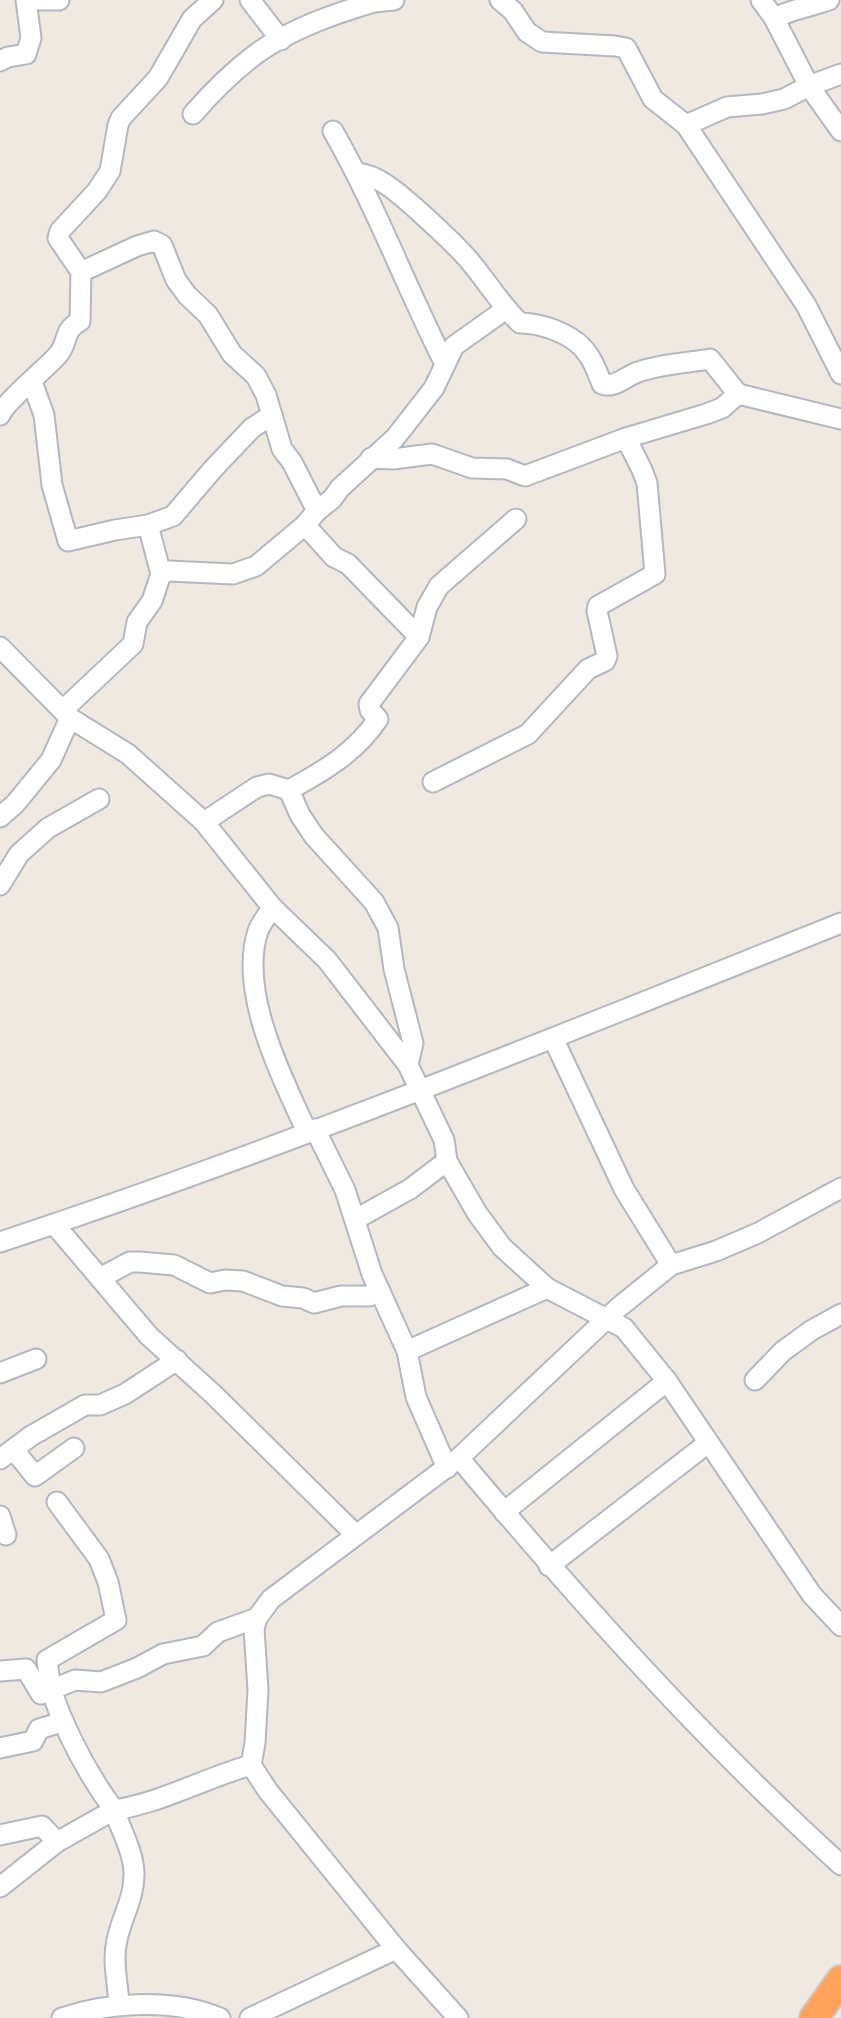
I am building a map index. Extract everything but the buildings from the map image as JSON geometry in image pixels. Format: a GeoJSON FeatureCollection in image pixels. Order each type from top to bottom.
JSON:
{"type":"FeatureCollection","features":[{"type":"Feature","properties":{"kind":"highway"},"geometry":{"type":"LineString","coordinates":[[814,2018],[841,1980]]}},
{"type":"Feature","properties":{"kind":"highway"},"geometry":{"type":"LineString","coordinates":[[838,2018],[841,2013]]}},
{"type":"Feature","properties":{"kind":"street"},"geometry":{"type":"LineString","coordinates":[[0,61],[26,54],[31,38],[26,0]]}},
{"type":"Feature","properties":{"kind":"street"},"geometry":{"type":"LineString","coordinates":[[40,0],[59,0]]}},
{"type":"Feature","properties":{"kind":"street"},"geometry":{"type":"LineString","coordinates":[[0,415],[3,407],[60,353],[70,327],[80,321],[81,272],[58,238],[60,231],[97,191],[110,171],[121,118],[158,78],[192,19],[213,0]]}},
{"type":"Feature","properties":{"kind":"street"},"geometry":{"type":"LineString","coordinates":[[250,0],[281,40]]}},
{"type":"Feature","properties":{"kind":"street"},"geometry":{"type":"LineString","coordinates":[[193,114],[220,84],[257,54],[281,40],[335,14],[371,1],[394,0]]}},
{"type":"Feature","properties":{"kind":"street"},"geometry":{"type":"LineString","coordinates":[[500,0],[513,11],[527,32],[542,42],[626,48],[653,99],[686,125],[806,305],[841,374]]}},
{"type":"Feature","properties":{"kind":"street"},"geometry":{"type":"LineString","coordinates":[[761,0],[774,18],[809,86],[841,131]]}},
{"type":"Feature","properties":{"kind":"street"},"geometry":{"type":"LineString","coordinates":[[774,18],[795,8],[829,0]]}},
{"type":"Feature","properties":{"kind":"street"},"geometry":{"type":"LineString","coordinates":[[686,125],[727,107],[784,99],[841,74]]}},
{"type":"Feature","properties":{"kind":"street"},"geometry":{"type":"LineString","coordinates":[[333,131],[357,173],[402,276],[445,364]]}},
{"type":"Feature","properties":{"kind":"street"},"geometry":{"type":"LineString","coordinates":[[357,173],[369,174],[398,193],[430,221],[467,259],[520,323],[534,323],[558,332],[582,347],[592,361],[602,384],[606,386],[653,368],[710,359],[738,394],[841,419]]}},
{"type":"Feature","properties":{"kind":"street"},"geometry":{"type":"LineString","coordinates":[[81,272],[137,246],[154,241],[162,245],[176,280],[208,315],[232,354],[256,376],[282,449],[292,462],[311,518],[334,557],[348,564],[419,636]]}},
{"type":"Feature","properties":{"kind":"street"},"geometry":{"type":"LineString","coordinates":[[161,574],[169,571],[233,573],[257,566],[332,499],[340,488],[402,430],[434,388],[454,346],[506,309]]}},
{"type":"Feature","properties":{"kind":"street"},"geometry":{"type":"LineString","coordinates":[[32,382],[44,415],[52,485],[68,541],[115,530],[148,526],[177,513],[213,469],[253,428],[272,415]]}},
{"type":"Feature","properties":{"kind":"street"},"geometry":{"type":"LineString","coordinates":[[371,458],[393,459],[432,454],[472,468],[507,469],[525,476],[626,438],[722,408],[738,394]]}},
{"type":"Feature","properties":{"kind":"street"},"geometry":{"type":"LineString","coordinates":[[432,782],[528,734],[588,669],[605,661],[598,606],[654,574],[646,483],[626,438]]}},
{"type":"Feature","properties":{"kind":"street"},"geometry":{"type":"LineString","coordinates":[[204,822],[257,787],[269,785],[289,790],[348,753],[366,737],[378,719],[370,710],[369,704],[419,636],[427,607],[439,586],[516,519]]}},
{"type":"Feature","properties":{"kind":"street"},"geometry":{"type":"LineString","coordinates":[[0,817],[15,804],[51,760],[66,714],[133,644],[137,622],[152,601],[161,574],[148,526]]}},
{"type":"Feature","properties":{"kind":"street"},"geometry":{"type":"LineString","coordinates":[[0,647],[66,714],[128,754],[204,822],[272,908],[327,960],[408,1065],[444,1140],[447,1161],[477,1213],[502,1247],[547,1288],[624,1328],[667,1381],[812,1595],[841,1626]]}},
{"type":"Feature","properties":{"kind":"street"},"geometry":{"type":"LineString","coordinates":[[289,790],[300,815],[314,836],[374,902],[388,928],[394,969],[413,1043],[408,1065]]}},
{"type":"Feature","properties":{"kind":"street"},"geometry":{"type":"LineString","coordinates":[[0,884],[19,854],[48,828],[99,799]]}},
{"type":"Feature","properties":{"kind":"street"},"geometry":{"type":"LineString","coordinates":[[272,908],[258,929],[254,984],[269,1045],[311,1130],[345,1190],[379,1289],[407,1350],[416,1397],[453,1463],[504,1512],[549,1566],[767,1798],[841,1865]]}},
{"type":"Feature","properties":{"kind":"street"},"geometry":{"type":"LineString","coordinates":[[0,1241],[54,1224],[420,1089],[841,923]]}},
{"type":"Feature","properties":{"kind":"street"},"geometry":{"type":"LineString","coordinates":[[553,1038],[624,1189],[671,1265]]}},
{"type":"Feature","properties":{"kind":"street"},"geometry":{"type":"LineString","coordinates":[[356,1219],[410,1189],[447,1161]]}},
{"type":"Feature","properties":{"kind":"street"},"geometry":{"type":"LineString","coordinates":[[458,2018],[396,1949],[268,1791],[251,1765],[256,1743],[258,1690],[254,1629],[257,1618],[271,1599],[453,1463],[618,1308],[671,1265],[716,1251],[758,1233],[841,1188]]}},
{"type":"Feature","properties":{"kind":"street"},"geometry":{"type":"LineString","coordinates":[[54,1224],[135,1320],[355,1534]]}},
{"type":"Feature","properties":{"kind":"street"},"geometry":{"type":"LineString","coordinates":[[100,1278],[131,1262],[140,1262],[174,1265],[210,1283],[243,1281],[282,1296],[303,1298],[314,1303],[341,1296],[370,1296],[379,1289]]}},
{"type":"Feature","properties":{"kind":"street"},"geometry":{"type":"LineString","coordinates":[[407,1350],[547,1288]]}},
{"type":"Feature","properties":{"kind":"street"},"geometry":{"type":"LineString","coordinates":[[755,1380],[783,1351],[812,1330],[841,1314]]}},
{"type":"Feature","properties":{"kind":"street"},"geometry":{"type":"LineString","coordinates":[[0,1373],[36,1359]]}},
{"type":"Feature","properties":{"kind":"street"},"geometry":{"type":"LineString","coordinates":[[74,1448],[36,1476],[7,1454],[31,1436],[85,1405],[100,1405],[125,1394],[177,1360]]}},
{"type":"Feature","properties":{"kind":"street"},"geometry":{"type":"LineString","coordinates":[[504,1512],[667,1381]]}},
{"type":"Feature","properties":{"kind":"street"},"geometry":{"type":"LineString","coordinates":[[549,1566],[708,1443]]}},
{"type":"Feature","properties":{"kind":"street"},"geometry":{"type":"LineString","coordinates":[[57,1502],[99,1559],[108,1582],[116,1620],[47,1660],[51,1690],[62,1722],[88,1771],[114,1810],[131,1854],[134,1871],[130,1902],[117,1939],[115,1954],[120,2004]]}},
{"type":"Feature","properties":{"kind":"street"},"geometry":{"type":"LineString","coordinates":[[0,1671],[26,1669],[41,1693],[75,1680],[101,1682],[163,1654],[203,1646],[218,1632],[257,1618]]}},
{"type":"Feature","properties":{"kind":"street"},"geometry":{"type":"LineString","coordinates":[[0,1748],[33,1741],[39,1729],[62,1722]]}},
{"type":"Feature","properties":{"kind":"street"},"geometry":{"type":"LineString","coordinates":[[0,1887],[57,1842],[114,1810],[133,1807],[218,1774],[251,1765]]}},
{"type":"Feature","properties":{"kind":"street"},"geometry":{"type":"LineString","coordinates":[[0,1835],[42,1826],[57,1842]]}},
{"type":"Feature","properties":{"kind":"street"},"geometry":{"type":"LineString","coordinates":[[250,2018],[396,1949]]}},
{"type":"Feature","properties":{"kind":"street"},"geometry":{"type":"LineString","coordinates":[[62,2018],[89,2009],[120,2004],[200,2010],[220,2018]]}}]}
